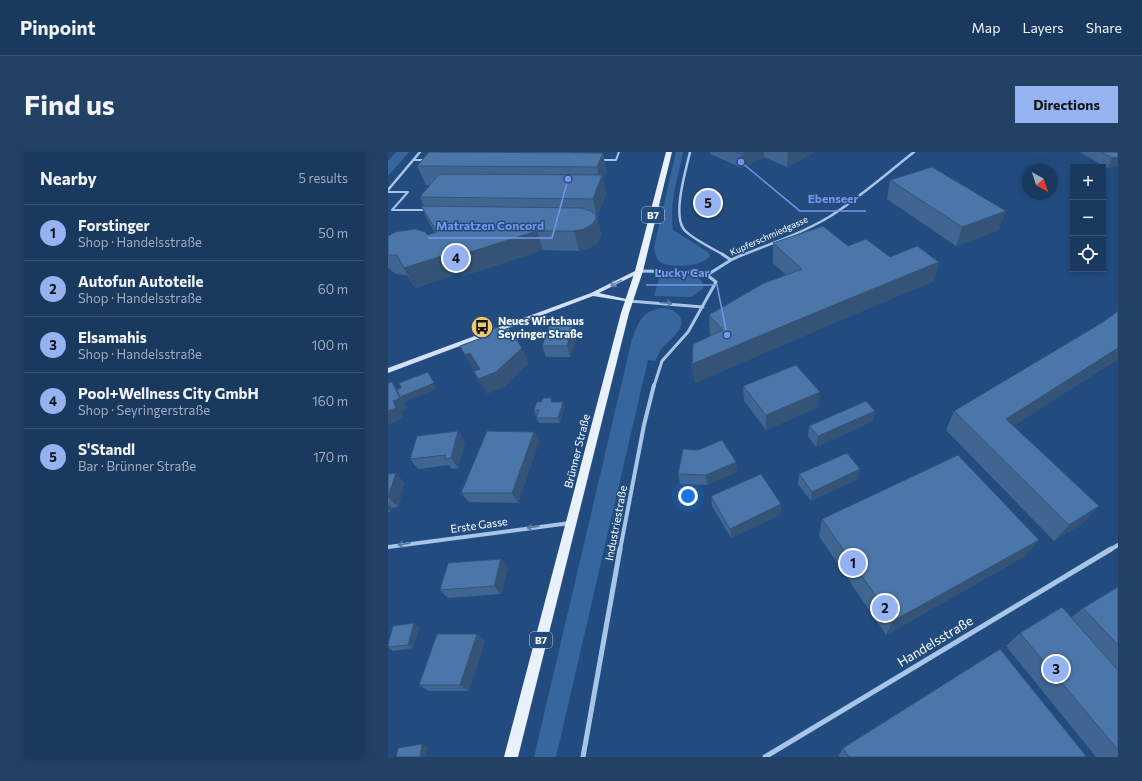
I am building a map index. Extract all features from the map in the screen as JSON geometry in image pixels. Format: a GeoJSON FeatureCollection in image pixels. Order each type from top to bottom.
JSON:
{"type":"FeatureCollection","features":[{"type":"Feature","properties":{"kind":"main road","name":"Brünner Straße"},"geometry":{"type":"LineString","coordinates":[[511,757],[669,152]]}},
{"type":"Feature","properties":{"kind":"street"},"geometry":{"type":"LineString","coordinates":[[388,191],[420,152]]}},
{"type":"Feature","properties":{"kind":"street"},"geometry":{"type":"LineString","coordinates":[[690,152],[679,208],[679,219],[683,229],[690,235],[731,260]]}},
{"type":"Feature","properties":{"kind":"street","name":"Kupferschmiedgasse"},"geometry":{"type":"LineString","coordinates":[[707,275],[731,260],[798,232],[828,217],[860,195],[914,152]]}},
{"type":"Feature","properties":{"kind":"street"},"geometry":{"type":"LineString","coordinates":[[388,371],[593,294],[638,272],[694,272],[707,275],[716,282],[703,307],[629,301],[593,294]]}},
{"type":"Feature","properties":{"kind":"street","name":"Industriestraße"},"geometry":{"type":"LineString","coordinates":[[583,757],[624,525],[644,425],[654,384],[662,361],[688,332],[703,307]]}},
{"type":"Feature","properties":{"kind":"street","name":"Erste Gasse"},"geometry":{"type":"LineString","coordinates":[[388,546],[572,522]]}},
{"type":"Feature","properties":{"kind":"street","name":"Handelsstraße"},"geometry":{"type":"LineString","coordinates":[[764,757],[1118,545]]}},
{"type":"Feature","properties":{"kind":"lane"},"geometry":{"type":"LineString","coordinates":[[601,160],[616,160],[619,152]]}},
{"type":"Feature","properties":{"kind":"lane"},"geometry":{"type":"LineString","coordinates":[[414,160],[430,160]]}},
{"type":"Feature","properties":{"kind":"lane"},"geometry":{"type":"LineString","coordinates":[[388,191],[408,192],[392,210],[430,210]]}},
{"type":"Feature","properties":{"kind":"shaded area"},"geometry":{"type":"Polygon","coordinates":[[[396,152],[409,152],[388,176],[388,161],[396,152]]]}},
{"type":"Feature","properties":{"kind":"shaded area"},"geometry":{"type":"Polygon","coordinates":[[[676,152],[683,152],[673,200],[673,230],[708,252],[710,255],[702,262],[680,266],[667,265],[660,262],[655,254],[654,247],[676,152]]]}},
{"type":"Feature","properties":{"kind":"shaded area"},"geometry":{"type":"Polygon","coordinates":[[[679,274],[694,276],[700,279],[703,283],[703,289],[691,297],[654,296],[660,275],[679,274]]]}},
{"type":"Feature","properties":{"kind":"shaded area"},"geometry":{"type":"Polygon","coordinates":[[[661,308],[670,309],[678,314],[681,325],[673,338],[661,349],[655,361],[648,360],[556,757],[534,757],[632,339],[642,318],[649,312],[661,308]]]}},
{"type":"Feature","properties":{"kind":"building"},"geometry":{"type":"Polygon","coordinates":[[[429,152],[603,153],[597,167],[417,166],[429,152]]]}},
{"type":"Feature","properties":{"kind":"building"},"geometry":{"type":"Polygon","coordinates":[[[1101,152],[1116,152],[1118,153],[1118,157],[1112,158],[1101,152]]]}},
{"type":"Feature","properties":{"kind":"building"},"geometry":{"type":"Polygon","coordinates":[[[932,167],[1006,211],[962,227],[890,180],[932,167]]]}},
{"type":"Feature","properties":{"kind":"building"},"geometry":{"type":"Polygon","coordinates":[[[439,174],[602,175],[593,199],[420,197],[439,174]]]}},
{"type":"Feature","properties":{"kind":"building"},"geometry":{"type":"Polygon","coordinates":[[[704,193],[722,195],[716,204],[699,202],[704,193]]]}},
{"type":"Feature","properties":{"kind":"building"},"geometry":{"type":"Polygon","coordinates":[[[421,206],[582,208],[591,211],[596,215],[596,219],[591,225],[584,229],[574,231],[537,231],[454,257],[451,253],[404,268],[397,255],[388,255],[388,236],[395,232],[415,229],[425,232],[428,235],[437,232],[421,206]]]}},
{"type":"Feature","properties":{"kind":"building"},"geometry":{"type":"Polygon","coordinates":[[[823,226],[848,246],[866,239],[890,257],[917,246],[939,262],[692,364],[693,344],[723,330],[709,315],[762,284],[802,269],[773,243],[823,226]]]}},
{"type":"Feature","properties":{"kind":"building"},"geometry":{"type":"Polygon","coordinates":[[[1118,311],[1118,348],[1006,419],[1099,506],[1069,525],[954,411],[1103,322],[1118,311]]]}},
{"type":"Feature","properties":{"kind":"building"},"geometry":{"type":"Polygon","coordinates":[[[549,326],[573,326],[567,346],[542,346],[549,326]]]}},
{"type":"Feature","properties":{"kind":"building"},"geometry":{"type":"Polygon","coordinates":[[[498,327],[501,331],[509,328],[522,348],[496,372],[478,379],[474,371],[480,369],[470,353],[465,355],[460,346],[484,337],[481,333],[498,327]]]}},
{"type":"Feature","properties":{"kind":"building"},"geometry":{"type":"Polygon","coordinates":[[[796,365],[820,392],[766,415],[743,386],[796,365]]]}},
{"type":"Feature","properties":{"kind":"building"},"geometry":{"type":"Polygon","coordinates":[[[428,372],[434,383],[400,397],[397,390],[401,388],[399,383],[428,372]]]}},
{"type":"Feature","properties":{"kind":"building"},"geometry":{"type":"Polygon","coordinates":[[[392,382],[400,398],[393,401],[396,408],[388,411],[388,383],[392,382]]]}},
{"type":"Feature","properties":{"kind":"building"},"geometry":{"type":"Polygon","coordinates":[[[543,398],[552,398],[551,402],[563,402],[558,418],[536,418],[539,410],[534,410],[537,402],[541,402],[543,398]]]}},
{"type":"Feature","properties":{"kind":"building"},"geometry":{"type":"Polygon","coordinates":[[[866,401],[875,411],[818,436],[809,426],[866,401]]]}},
{"type":"Feature","properties":{"kind":"building"},"geometry":{"type":"Polygon","coordinates":[[[458,431],[451,458],[445,459],[446,455],[410,459],[417,436],[458,431]]]}},
{"type":"Feature","properties":{"kind":"building"},"geometry":{"type":"Polygon","coordinates":[[[487,431],[534,432],[512,493],[461,493],[487,431]]]}},
{"type":"Feature","properties":{"kind":"building"},"geometry":{"type":"Polygon","coordinates":[[[722,440],[736,462],[706,475],[678,474],[683,449],[698,450],[722,440]]]}},
{"type":"Feature","properties":{"kind":"building"},"geometry":{"type":"Polygon","coordinates":[[[847,453],[860,469],[812,492],[799,474],[847,453]]]}},
{"type":"Feature","properties":{"kind":"building"},"geometry":{"type":"Polygon","coordinates":[[[958,455],[1039,540],[893,621],[822,519],[958,455]]]}},
{"type":"Feature","properties":{"kind":"building"},"geometry":{"type":"Polygon","coordinates":[[[396,473],[388,497],[388,474],[396,473]]]}},
{"type":"Feature","properties":{"kind":"building"},"geometry":{"type":"Polygon","coordinates":[[[761,474],[781,504],[730,529],[711,496],[761,474]]]}},
{"type":"Feature","properties":{"kind":"building"},"geometry":{"type":"Polygon","coordinates":[[[501,559],[494,586],[440,590],[448,563],[501,559]]]}},
{"type":"Feature","properties":{"kind":"building"},"geometry":{"type":"Polygon","coordinates":[[[1118,587],[1118,645],[1083,608],[1118,587]]]}},
{"type":"Feature","properties":{"kind":"building"},"geometry":{"type":"Polygon","coordinates":[[[1062,607],[1118,670],[1118,750],[1020,633],[1062,607]]]}},
{"type":"Feature","properties":{"kind":"building"},"geometry":{"type":"Polygon","coordinates":[[[414,623],[408,645],[388,647],[393,626],[414,623]]]}},
{"type":"Feature","properties":{"kind":"building"},"geometry":{"type":"Polygon","coordinates":[[[437,634],[477,634],[460,685],[419,685],[437,634]]]}},
{"type":"Feature","properties":{"kind":"building"},"geometry":{"type":"Polygon","coordinates":[[[1000,649],[1086,756],[1085,757],[849,757],[843,748],[1000,649]]]}},
{"type":"Feature","properties":{"kind":"building"},"geometry":{"type":"Polygon","coordinates":[[[422,744],[420,757],[396,757],[398,748],[422,744]]]}},
{"type":"Feature","properties":{"kind":"place","name":"Ebenseer"},"geometry":{"type":"Point","coordinates":[741,162]}},
{"type":"Feature","properties":{"kind":"place","name":"Matratzen Concord"},"geometry":{"type":"Point","coordinates":[568,179]}},
{"type":"Feature","properties":{"kind":"place","name":"S'Standl"},"geometry":{"type":"Point","coordinates":[708,203]}},
{"type":"Feature","properties":{"kind":"place","name":"Pool+Wellness City GmbH"},"geometry":{"type":"Point","coordinates":[456,258]}},
{"type":"Feature","properties":{"kind":"place","name":"Neues Wirtshaus Seyringer Straße"},"geometry":{"type":"Point","coordinates":[482,327]}},
{"type":"Feature","properties":{"kind":"place","name":"Lucky Car"},"geometry":{"type":"Point","coordinates":[727,335]}},
{"type":"Feature","properties":{"kind":"place","name":"Forstinger"},"geometry":{"type":"Point","coordinates":[853,563]}},
{"type":"Feature","properties":{"kind":"place","name":"Autofun Autoteile"},"geometry":{"type":"Point","coordinates":[885,608]}},
{"type":"Feature","properties":{"kind":"place","name":"Elsamahis"},"geometry":{"type":"Point","coordinates":[1056,669]}}]}
